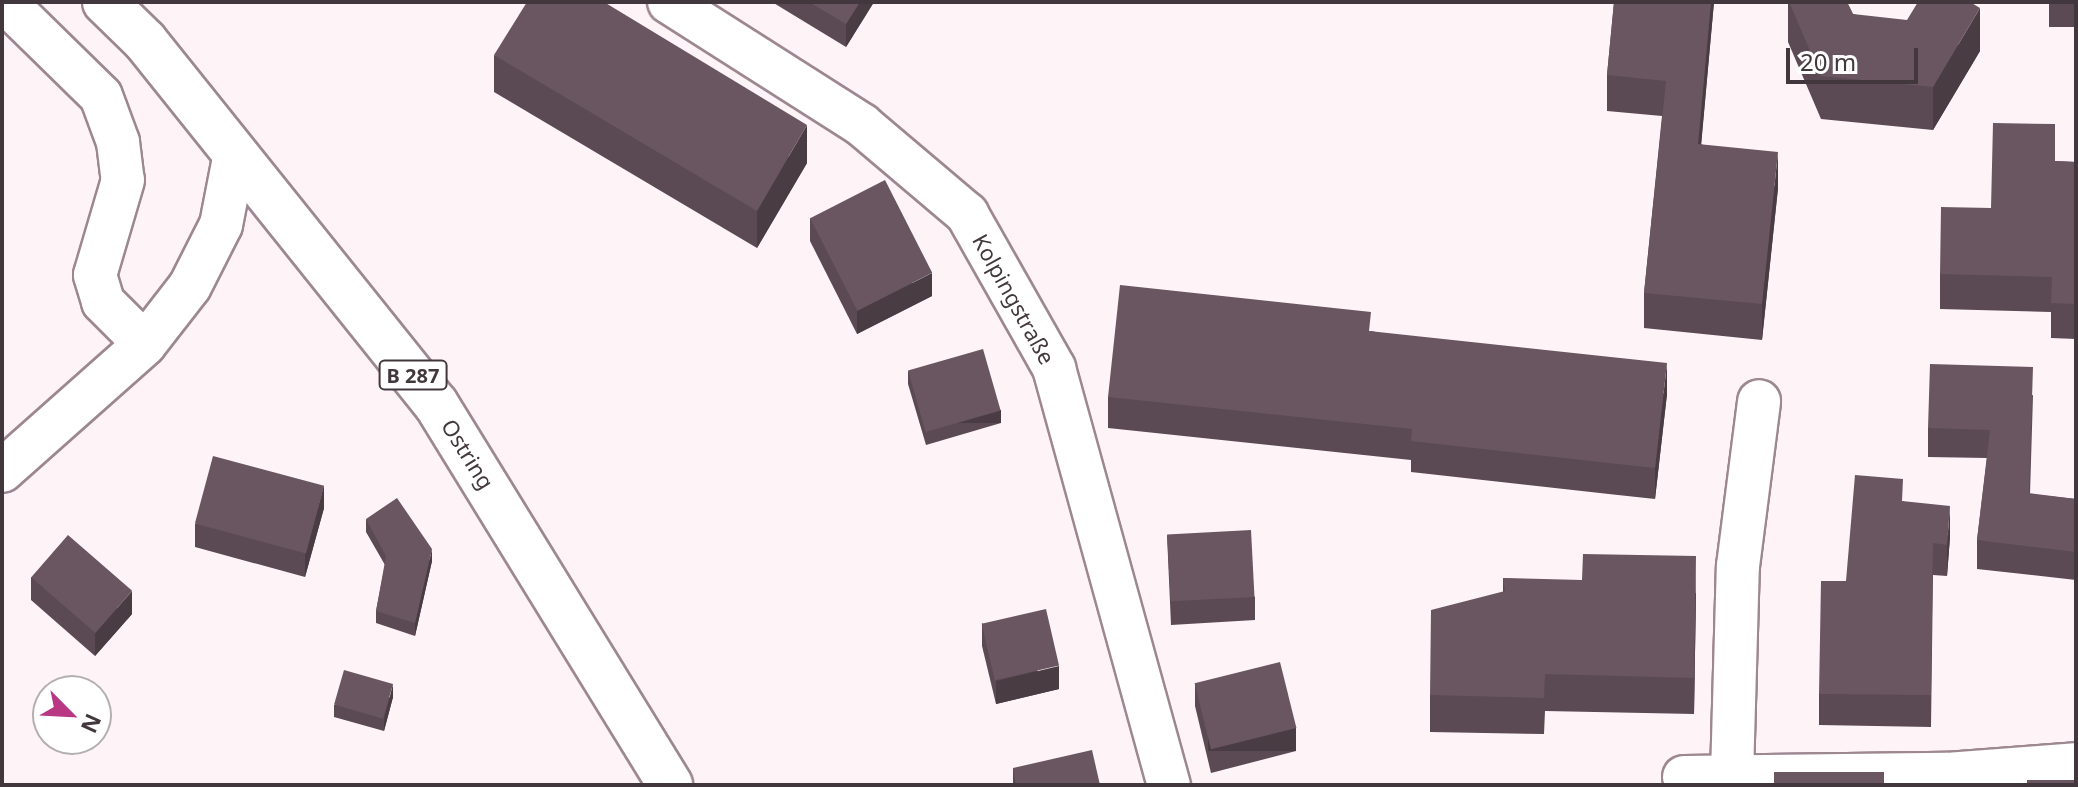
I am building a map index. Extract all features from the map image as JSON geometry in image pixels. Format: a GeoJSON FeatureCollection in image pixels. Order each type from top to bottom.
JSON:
{"type":"FeatureCollection","features":[{"type":"Feature","properties":{"kind":"main road","name":"Ostring"},"geometry":{"type":"LineString","coordinates":[[105,2],[145,41],[436,404],[670,785]]}},
{"type":"Feature","properties":{"kind":"street"},"geometry":{"type":"LineString","coordinates":[[5,2],[101,96],[118,142],[123,180],[95,275],[103,302],[145,344]]}},
{"type":"Feature","properties":{"kind":"street","name":"Kolpingstraße"},"geometry":{"type":"LineString","coordinates":[[669,2],[862,125],[967,214],[1054,368],[1169,785]]}},
{"type":"Feature","properties":{"kind":"street"},"geometry":{"type":"LineString","coordinates":[[2,471],[145,344],[190,286],[221,225],[235,153]]}},
{"type":"Feature","properties":{"kind":"street"},"geometry":{"type":"LineString","coordinates":[[1732,776],[1738,566],[1759,401]]}},
{"type":"Feature","properties":{"kind":"street"},"geometry":{"type":"LineString","coordinates":[[1684,777],[1947,774],[2076,764]]}},
{"type":"Feature","properties":{"kind":"building"},"geometry":{"type":"Polygon","coordinates":[[[527,2],[604,2],[807,125],[757,211],[494,55],[527,2]]]}},
{"type":"Feature","properties":{"kind":"building"},"geometry":{"type":"Polygon","coordinates":[[[809,2],[860,2],[846,24],[809,2]]]}},
{"type":"Feature","properties":{"kind":"building"},"geometry":{"type":"Polygon","coordinates":[[[1614,2],[1711,2],[1698,144],[1778,152],[1762,304],[1644,293],[1666,81],[1607,75],[1614,2]]]}},
{"type":"Feature","properties":{"kind":"building"},"geometry":{"type":"Polygon","coordinates":[[[1789,2],[1847,2],[1853,14],[1907,20],[1918,2],[1970,2],[1980,8],[1933,87],[1821,76],[1789,2]]]}},
{"type":"Feature","properties":{"kind":"building"},"geometry":{"type":"Polygon","coordinates":[[[1993,123],[2055,124],[2055,161],[2076,162],[2076,304],[2051,303],[2052,277],[1940,274],[1941,207],[1991,208],[1993,123]]]}},
{"type":"Feature","properties":{"kind":"building"},"geometry":{"type":"Polygon","coordinates":[[[885,180],[932,273],[857,311],[810,218],[885,180]]]}},
{"type":"Feature","properties":{"kind":"building"},"geometry":{"type":"Polygon","coordinates":[[[1120,285],[1371,312],[1369,331],[1667,363],[1655,468],[1411,441],[1412,429],[1108,397],[1120,285]]]}},
{"type":"Feature","properties":{"kind":"building"},"geometry":{"type":"Polygon","coordinates":[[[983,349],[1001,411],[926,432],[908,370],[983,349]]]}},
{"type":"Feature","properties":{"kind":"building"},"geometry":{"type":"Polygon","coordinates":[[[1930,364],[2033,367],[2029,493],[2076,499],[2076,552],[1977,540],[1990,430],[1928,428],[1930,364]]]}},
{"type":"Feature","properties":{"kind":"building"},"geometry":{"type":"Polygon","coordinates":[[[213,456],[324,486],[306,553],[195,524],[213,456]]]}},
{"type":"Feature","properties":{"kind":"building"},"geometry":{"type":"Polygon","coordinates":[[[1855,475],[1903,479],[1902,501],[1950,506],[1947,545],[1933,543],[1931,695],[1819,694],[1821,581],[1846,581],[1855,475]]]}},
{"type":"Feature","properties":{"kind":"building"},"geometry":{"type":"Polygon","coordinates":[[[397,498],[432,549],[415,623],[376,611],[386,556],[366,519],[397,498]]]}},
{"type":"Feature","properties":{"kind":"building"},"geometry":{"type":"Polygon","coordinates":[[[1251,530],[1255,597],[1171,601],[1167,534],[1251,530]]]}},
{"type":"Feature","properties":{"kind":"building"},"geometry":{"type":"Polygon","coordinates":[[[68,535],[132,591],[95,633],[31,577],[68,535]]]}},
{"type":"Feature","properties":{"kind":"building"},"geometry":{"type":"Polygon","coordinates":[[[1583,554],[1696,556],[1694,678],[1545,674],[1544,698],[1430,695],[1431,610],[1505,591],[1503,578],[1582,580],[1583,554]]]}},
{"type":"Feature","properties":{"kind":"building"},"geometry":{"type":"Polygon","coordinates":[[[1046,609],[1059,666],[995,680],[982,624],[1046,609]]]}},
{"type":"Feature","properties":{"kind":"building"},"geometry":{"type":"Polygon","coordinates":[[[1280,662],[1296,728],[1211,749],[1195,683],[1280,662]]]}},
{"type":"Feature","properties":{"kind":"building"},"geometry":{"type":"Polygon","coordinates":[[[344,670],[393,684],[383,719],[334,705],[344,670]]]}},
{"type":"Feature","properties":{"kind":"building"},"geometry":{"type":"Polygon","coordinates":[[[1092,750],[1100,785],[1016,785],[1013,768],[1092,750]]]}},
{"type":"Feature","properties":{"kind":"building"},"geometry":{"type":"Polygon","coordinates":[[[1774,772],[1884,772],[1884,785],[1774,785],[1774,772]]]}},
{"type":"Feature","properties":{"kind":"building"},"geometry":{"type":"Polygon","coordinates":[[[2027,780],[2076,780],[2076,785],[2027,785],[2027,780]]]}}]}
